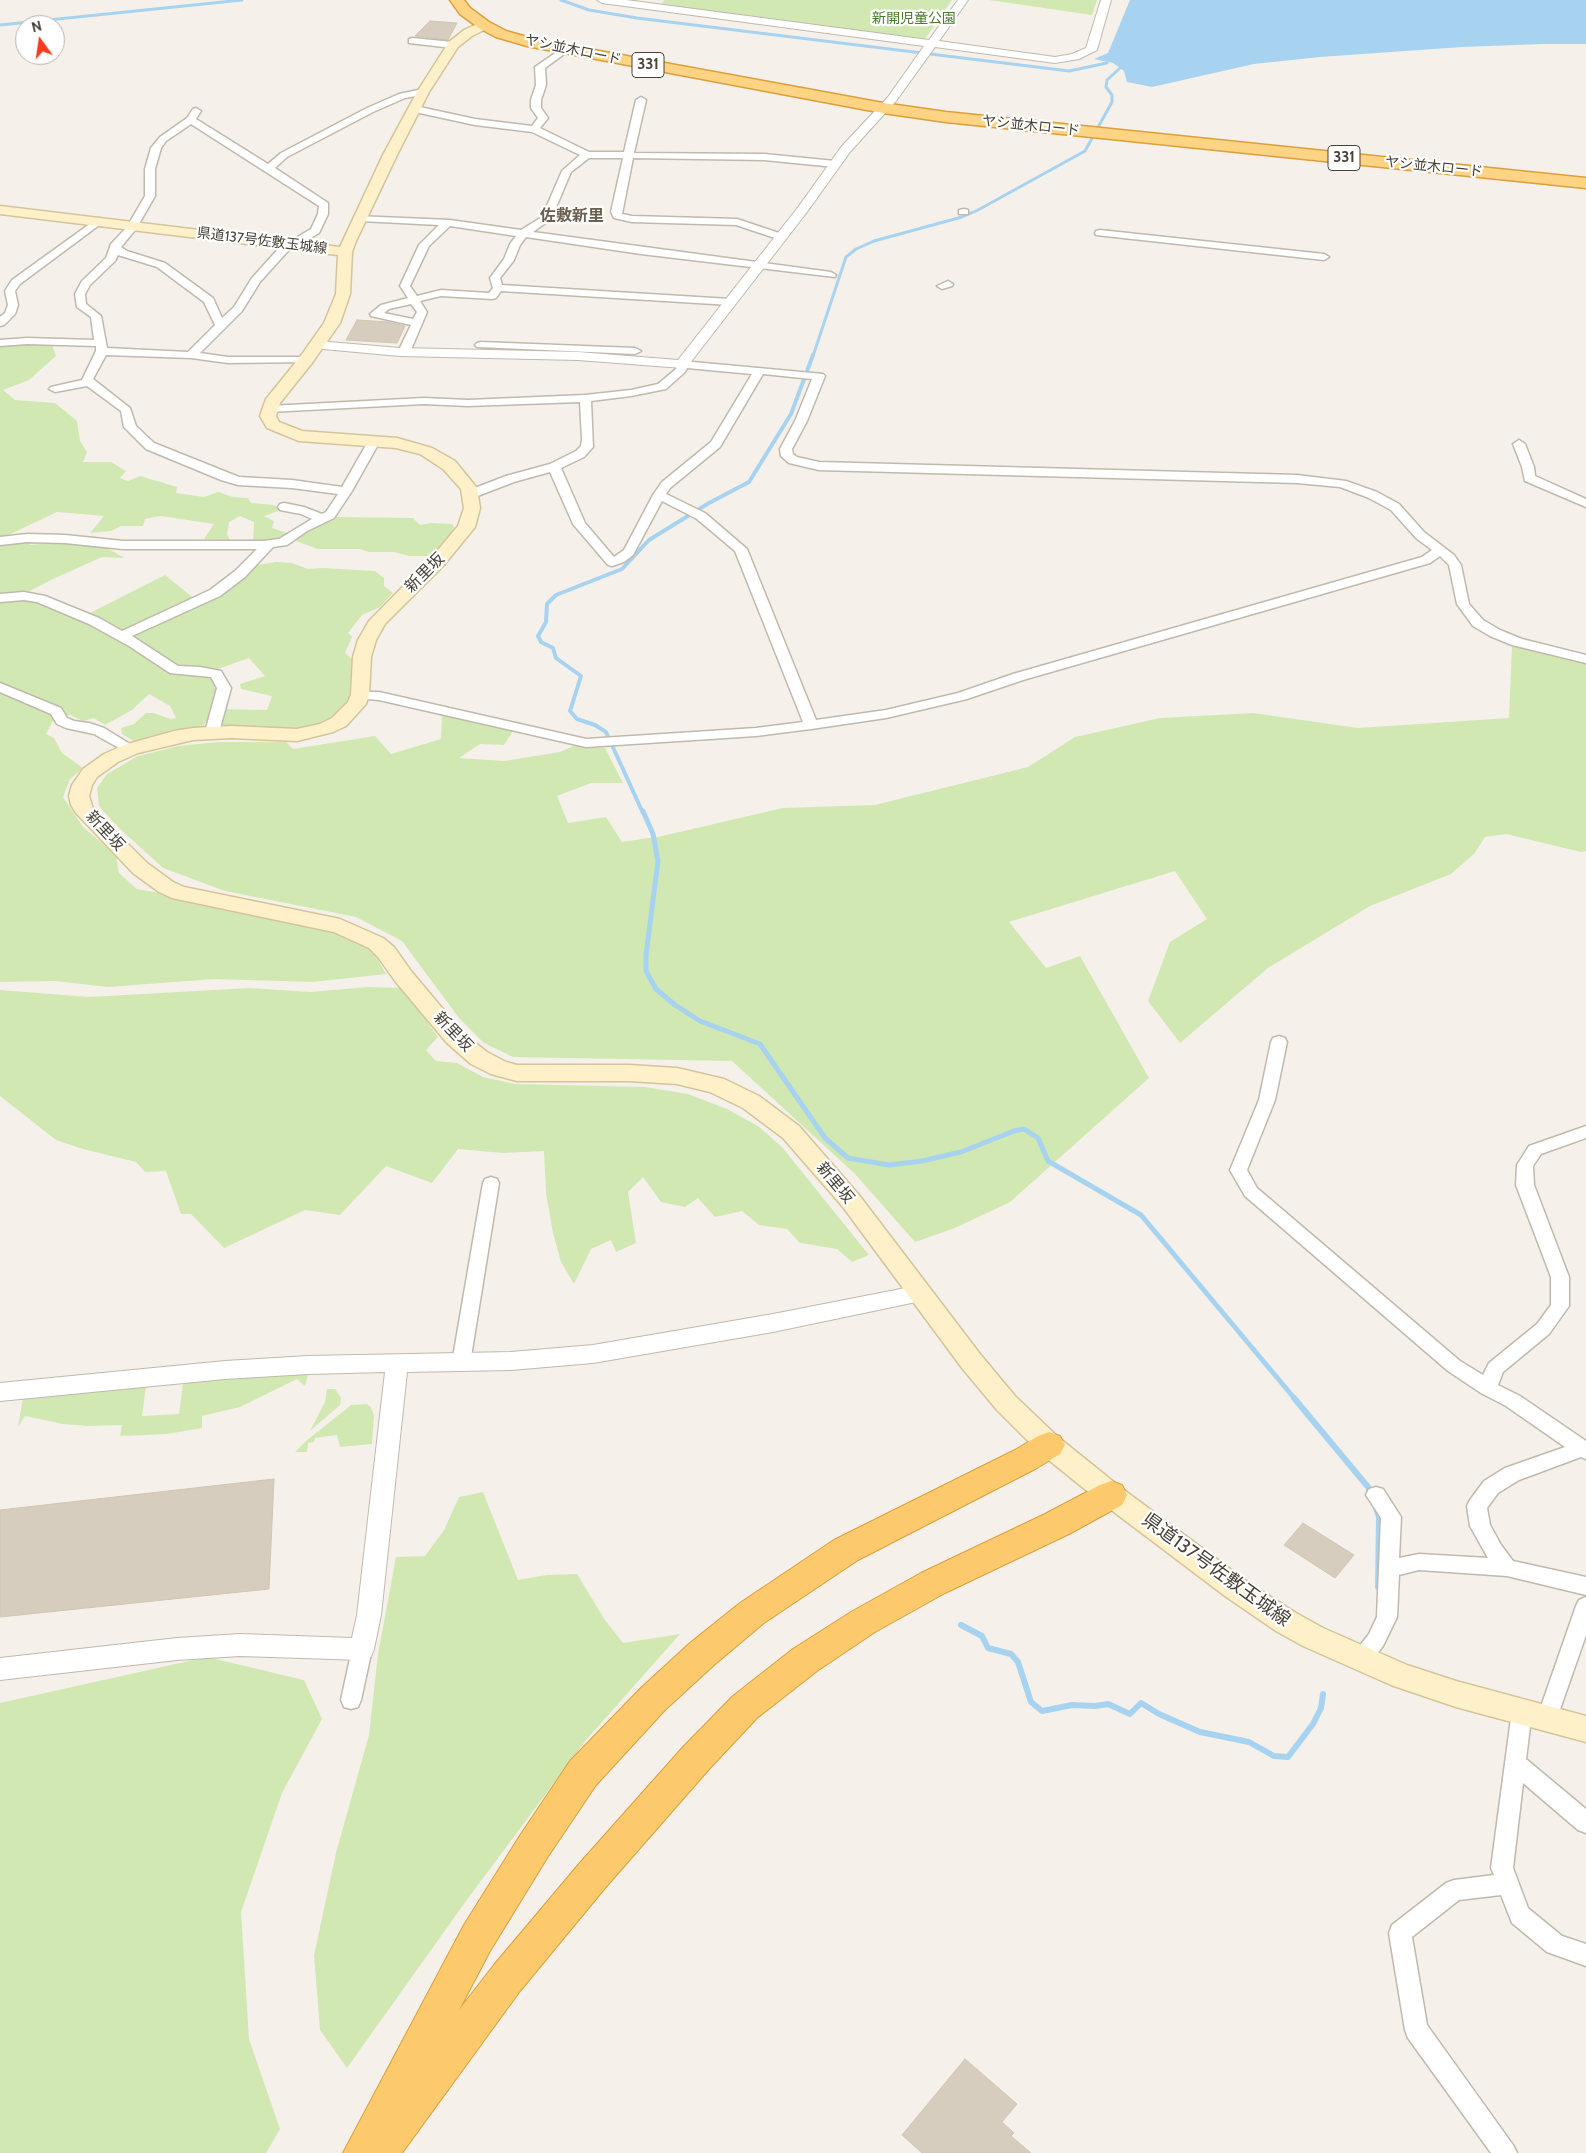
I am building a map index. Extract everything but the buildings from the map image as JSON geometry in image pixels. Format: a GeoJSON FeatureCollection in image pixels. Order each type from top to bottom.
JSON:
{"type":"FeatureCollection","features":[{"type":"Feature","properties":{"kind":"highway","name":"331"},"geometry":{"type":"LineString","coordinates":[[457,0],[465,11],[484,25]]}},
{"type":"Feature","properties":{"kind":"highway","name":"ヤシ並木ロード"},"geometry":{"type":"LineString","coordinates":[[484,25],[518,39],[564,50],[884,108],[1586,183]]}},
{"type":"Feature","properties":{"kind":"highway"},"geometry":{"type":"LineString","coordinates":[[363,2153],[477,1938],[534,1846],[583,1773],[653,1699],[745,1619],[807,1575],[846,1550],[1026,1459],[1049,1445]]}},
{"type":"Feature","properties":{"kind":"highway"},"geometry":{"type":"LineString","coordinates":[[376,2153],[506,1978],[592,1876],[697,1757],[745,1706],[805,1660],[863,1622],[933,1583],[1058,1524],[1111,1495]]}},
{"type":"Feature","properties":{"kind":"main road","name":"県道137号佐敷玉城線"},"geometry":{"type":"LineString","coordinates":[[0,210],[345,252],[390,156],[423,92],[453,45],[468,33],[484,25]]}},
{"type":"Feature","properties":{"kind":"main road"},"geometry":{"type":"LineString","coordinates":[[345,252],[344,285],[340,304],[330,326],[306,360],[272,402],[268,416],[273,425],[290,434],[315,438],[407,444],[426,451],[456,471],[471,494]]}},
{"type":"Feature","properties":{"kind":"main road","name":"新里坂"},"geometry":{"type":"LineString","coordinates":[[471,494],[471,513],[458,538],[438,561],[386,613],[372,631],[362,657],[360,695],[357,704],[339,722],[312,732],[281,735],[212,732],[174,737],[131,749],[111,758],[90,773],[82,785],[79,796],[81,805],[112,841],[159,883],[179,893],[316,919],[362,935],[386,952],[403,976],[463,1046],[478,1058],[507,1071],[517,1073],[629,1073],[670,1076],[700,1080],[735,1093],[771,1116],[791,1132],[808,1150],[851,1201],[921,1293]]}},
{"type":"Feature","properties":{"kind":"main road","name":"県道137号佐敷玉城線"},"geometry":{"type":"LineString","coordinates":[[921,1293],[988,1383],[1023,1421],[1049,1445],[1111,1495],[1235,1588],[1286,1622],[1361,1659],[1401,1676],[1447,1691],[1586,1729]]}},
{"type":"Feature","properties":{"kind":"street"},"geometry":{"type":"LineString","coordinates":[[602,0],[650,3],[930,48],[1041,60],[1075,57],[1091,50],[1106,0]]}},
{"type":"Feature","properties":{"kind":"street"},"geometry":{"type":"LineString","coordinates":[[269,409],[424,401],[468,403],[586,398],[662,387],[681,370],[682,364],[858,134],[884,108],[930,48],[963,0]]}},
{"type":"Feature","properties":{"kind":"street"},"geometry":{"type":"LineString","coordinates":[[412,41],[453,45]]}},
{"type":"Feature","properties":{"kind":"street"},"geometry":{"type":"LineString","coordinates":[[534,129],[543,118],[536,108],[536,100],[541,85],[540,67],[564,50]]}},
{"type":"Feature","properties":{"kind":"street"},"geometry":{"type":"LineString","coordinates":[[267,170],[284,155],[370,110],[396,98],[423,92]]}},
{"type":"Feature","properties":{"kind":"street"},"geometry":{"type":"LineString","coordinates":[[641,100],[616,212],[618,216],[632,220],[737,222],[781,237]]}},
{"type":"Feature","properties":{"kind":"street"},"geometry":{"type":"LineString","coordinates":[[414,109],[475,122],[534,129],[587,155],[764,157],[835,164]]}},
{"type":"Feature","properties":{"kind":"street"},"geometry":{"type":"LineString","coordinates":[[196,111],[191,120],[163,139],[156,148],[150,169],[150,196],[133,226],[116,244],[111,259],[86,283],[80,294],[81,304],[96,316],[101,347],[87,380],[126,410],[130,426],[150,446],[162,452],[238,481],[292,484],[346,491]]}},
{"type":"Feature","properties":{"kind":"street"},"geometry":{"type":"LineString","coordinates":[[191,120],[324,205],[323,214],[315,231],[291,245],[256,280],[238,309],[191,355]]}},
{"type":"Feature","properties":{"kind":"street"},"geometry":{"type":"LineString","coordinates":[[498,288],[495,278],[509,260],[515,244],[524,233],[546,219],[552,201],[567,171],[587,155]]}},
{"type":"Feature","properties":{"kind":"street"},"geometry":{"type":"LineString","coordinates":[[360,218],[447,223],[831,275]]}},
{"type":"Feature","properties":{"kind":"street"},"geometry":{"type":"LineString","coordinates":[[0,323],[10,314],[13,306],[10,290],[16,282],[98,222]]}},
{"type":"Feature","properties":{"kind":"street"},"geometry":{"type":"LineString","coordinates":[[404,352],[422,312],[405,286],[424,245],[447,223]]}},
{"type":"Feature","properties":{"kind":"street"},"geometry":{"type":"LineString","coordinates":[[1100,233],[1324,257]]}},
{"type":"Feature","properties":{"kind":"street"},"geometry":{"type":"LineString","coordinates":[[116,248],[123,253],[161,266],[209,300],[218,322],[222,325]]}},
{"type":"Feature","properties":{"kind":"street"},"geometry":{"type":"LineString","coordinates":[[417,323],[375,314],[385,307],[441,293],[492,296],[498,288]]}},
{"type":"Feature","properties":{"kind":"street"},"geometry":{"type":"LineString","coordinates":[[498,288],[730,302]]}},
{"type":"Feature","properties":{"kind":"street"},"geometry":{"type":"LineString","coordinates":[[0,343],[35,341],[228,360],[306,360]]}},
{"type":"Feature","properties":{"kind":"street"},"geometry":{"type":"LineString","coordinates":[[318,344],[404,352],[635,351]]}},
{"type":"Feature","properties":{"kind":"street"},"geometry":{"type":"LineString","coordinates":[[481,345],[819,376],[801,421],[786,449],[787,456],[802,464],[845,467],[1287,479],[1331,482],[1353,487],[1388,503],[1402,513],[1420,535],[1450,558],[1455,566],[1463,604],[1478,623],[1495,633],[1517,642],[1586,659]]}},
{"type":"Feature","properties":{"kind":"street"},"geometry":{"type":"LineString","coordinates":[[554,467],[579,524],[612,562],[629,552],[666,485],[716,444],[759,371]]}},
{"type":"Feature","properties":{"kind":"street"},"geometry":{"type":"LineString","coordinates":[[55,389],[72,384],[90,382]]}},
{"type":"Feature","properties":{"kind":"street"},"geometry":{"type":"LineString","coordinates":[[471,494],[510,479],[554,467],[572,459],[588,447],[589,434],[586,398]]}},
{"type":"Feature","properties":{"kind":"street"},"geometry":{"type":"LineString","coordinates":[[0,541],[27,538],[65,539],[123,545],[269,544],[283,542],[330,515],[374,441]]}},
{"type":"Feature","properties":{"kind":"street"},"geometry":{"type":"LineString","coordinates":[[1519,444],[1528,466],[1529,478],[1586,503]]}},
{"type":"Feature","properties":{"kind":"street"},"geometry":{"type":"LineString","coordinates":[[659,495],[700,515],[741,549],[811,725]]}},
{"type":"Feature","properties":{"kind":"street"},"geometry":{"type":"LineString","coordinates":[[284,507],[304,511],[322,519]]}},
{"type":"Feature","properties":{"kind":"street"},"geometry":{"type":"LineString","coordinates":[[122,636],[215,593],[240,574],[269,544]]}},
{"type":"Feature","properties":{"kind":"street"},"geometry":{"type":"LineString","coordinates":[[360,695],[379,696],[586,743],[756,732],[811,725],[886,714],[962,696],[1018,677],[1426,560],[1440,551]]}},
{"type":"Feature","properties":{"kind":"street"},"geometry":{"type":"LineString","coordinates":[[0,598],[24,596],[40,599],[94,621],[122,636],[175,670],[216,674],[224,688],[212,732]]}},
{"type":"Feature","properties":{"kind":"street"},"geometry":{"type":"LineString","coordinates":[[1,687],[56,711],[62,721],[71,725],[88,727],[99,731],[131,749]]}},
{"type":"Feature","properties":{"kind":"street"},"geometry":{"type":"LineString","coordinates":[[1279,1042],[1267,1100],[1238,1170],[1251,1192],[1454,1366],[1488,1388],[1514,1401],[1583,1450]]}},
{"type":"Feature","properties":{"kind":"street"},"geometry":{"type":"LineString","coordinates":[[1488,1388],[1495,1368],[1543,1329],[1560,1306],[1560,1278],[1525,1185],[1524,1165],[1535,1150],[1586,1132]]}},
{"type":"Feature","properties":{"kind":"street"},"geometry":{"type":"LineString","coordinates":[[461,1363],[492,1183]]}},
{"type":"Feature","properties":{"kind":"street"},"geometry":{"type":"LineString","coordinates":[[0,1392],[226,1370],[314,1365],[461,1363],[602,1352],[773,1323],[921,1293]]}},
{"type":"Feature","properties":{"kind":"street"},"geometry":{"type":"LineString","coordinates":[[351,1700],[368,1615],[397,1364]]}},
{"type":"Feature","properties":{"kind":"street"},"geometry":{"type":"LineString","coordinates":[[1507,1568],[1494,1551],[1480,1526],[1477,1506],[1491,1487],[1512,1474],[1583,1450]]}},
{"type":"Feature","properties":{"kind":"street"},"geometry":{"type":"LineString","coordinates":[[1361,1659],[1376,1640],[1387,1617],[1390,1568],[1390,1517],[1376,1495]]}},
{"type":"Feature","properties":{"kind":"street"},"geometry":{"type":"LineString","coordinates":[[1390,1568],[1419,1562],[1507,1568],[1586,1586]]}},
{"type":"Feature","properties":{"kind":"street"},"geometry":{"type":"LineString","coordinates":[[1586,1606],[1534,1714],[1515,1762],[1502,1868],[1520,1915],[1555,1944],[1586,1955]]}},
{"type":"Feature","properties":{"kind":"street"},"geometry":{"type":"LineString","coordinates":[[0,1669],[177,1649],[240,1645],[362,1649]]}},
{"type":"Feature","properties":{"kind":"street"},"geometry":{"type":"LineString","coordinates":[[1515,1762],[1586,1823]]}},
{"type":"Feature","properties":{"kind":"street"},"geometry":{"type":"LineString","coordinates":[[1504,2153],[1416,2030],[1400,1932],[1454,1890],[1508,1884]]}},
{"type":"Feature","properties":{"kind":"green space","name":"新開児童公園"},"geometry":{"type":"Polygon","coordinates":[[[665,0],[952,0],[925,39],[920,39],[663,5],[662,2],[665,0]]]}},
{"type":"Feature","properties":{"kind":"green space"},"geometry":{"type":"Polygon","coordinates":[[[989,0],[1097,0],[1092,15],[989,0]]]}},
{"type":"Feature","properties":{"kind":"green space"},"geometry":{"type":"Polygon","coordinates":[[[32,343],[52,345],[56,356],[29,380],[3,390],[15,400],[55,403],[77,421],[80,441],[87,452],[83,462],[111,462],[126,471],[120,478],[128,481],[140,476],[177,487],[176,493],[204,497],[218,492],[233,497],[248,498],[251,503],[274,505],[281,510],[264,516],[274,521],[272,528],[287,533],[282,539],[253,542],[254,522],[240,516],[229,522],[227,534],[230,540],[204,539],[214,524],[161,516],[145,519],[143,526],[121,526],[111,531],[90,533],[104,516],[57,512],[0,539],[0,344],[32,343]]]}},
{"type":"Feature","properties":{"kind":"green space"},"geometry":{"type":"Polygon","coordinates":[[[337,517],[413,518],[420,525],[430,523],[452,524],[454,527],[449,537],[432,556],[409,556],[394,552],[369,552],[359,549],[318,549],[296,541],[302,533],[312,527],[337,517]]]}},
{"type":"Feature","properties":{"kind":"green space"},"geometry":{"type":"Polygon","coordinates":[[[20,541],[31,545],[65,541],[104,546],[124,558],[102,557],[26,593],[0,596],[0,544],[20,541]]]}},
{"type":"Feature","properties":{"kind":"green space"},"geometry":{"type":"Polygon","coordinates":[[[276,562],[292,563],[308,569],[375,571],[384,578],[384,586],[393,593],[380,607],[362,615],[348,633],[352,637],[345,653],[354,661],[350,698],[343,710],[329,721],[314,727],[299,729],[218,726],[221,709],[267,710],[272,696],[241,689],[240,684],[265,676],[249,658],[215,670],[180,667],[129,635],[241,578],[257,565],[276,562]]]}},
{"type":"Feature","properties":{"kind":"green space"},"geometry":{"type":"Polygon","coordinates":[[[165,575],[196,600],[126,632],[90,613],[165,575]]]}},
{"type":"Feature","properties":{"kind":"green space"},"geometry":{"type":"Polygon","coordinates":[[[20,599],[37,602],[88,622],[128,644],[156,665],[172,673],[213,677],[218,689],[209,717],[202,728],[172,730],[134,741],[122,734],[121,728],[134,724],[146,713],[153,713],[171,719],[176,718],[170,706],[149,694],[132,710],[105,725],[94,718],[83,721],[70,715],[53,721],[46,734],[54,738],[62,753],[83,768],[70,779],[63,797],[83,827],[116,855],[119,873],[137,889],[165,894],[244,914],[327,926],[358,940],[376,956],[386,974],[313,982],[214,979],[108,987],[55,981],[0,982],[0,601],[20,599]]]}},
{"type":"Feature","properties":{"kind":"green space"},"geometry":{"type":"Polygon","coordinates":[[[1512,646],[1586,663],[1586,851],[1581,852],[1506,834],[1485,837],[1474,854],[1451,874],[1370,906],[1268,968],[1180,1043],[1148,1001],[1170,942],[1207,919],[1175,871],[1009,922],[1046,968],[1080,956],[1149,1078],[1010,1202],[955,1228],[915,1242],[855,1174],[732,1061],[513,1057],[484,1043],[459,1018],[402,941],[356,917],[225,891],[163,868],[119,828],[99,806],[97,788],[107,774],[138,756],[179,746],[218,742],[286,742],[293,749],[375,736],[391,754],[441,739],[442,715],[513,731],[504,745],[480,744],[459,758],[504,761],[560,752],[574,746],[605,748],[623,783],[591,783],[557,796],[568,823],[606,817],[622,842],[662,836],[783,808],[875,805],[1028,767],[1075,737],[1160,718],[1253,713],[1358,728],[1509,718],[1512,646]]]}},
{"type":"Feature","properties":{"kind":"green space"},"geometry":{"type":"Polygon","coordinates":[[[368,987],[403,988],[438,1037],[426,1050],[436,1061],[457,1063],[483,1077],[515,1084],[645,1087],[688,1094],[727,1109],[758,1126],[782,1147],[869,1255],[852,1262],[837,1249],[800,1243],[787,1229],[759,1225],[742,1211],[715,1217],[698,1198],[685,1207],[661,1202],[643,1177],[628,1192],[636,1243],[616,1252],[611,1240],[591,1249],[574,1284],[561,1262],[553,1233],[546,1193],[544,1151],[503,1153],[458,1149],[432,1183],[386,1166],[340,1215],[305,1210],[224,1248],[191,1214],[181,1214],[166,1171],[145,1172],[136,1162],[83,1149],[56,1140],[0,1096],[0,990],[89,997],[250,988],[310,992],[368,987]]]}},
{"type":"Feature","properties":{"kind":"green space"},"geometry":{"type":"Polygon","coordinates":[[[309,1371],[305,1386],[297,1379],[240,1407],[202,1416],[202,1428],[167,1434],[120,1436],[122,1425],[88,1426],[63,1424],[25,1416],[18,1427],[23,1398],[44,1393],[309,1371]],[[183,1383],[146,1386],[142,1416],[179,1414],[183,1383]]]}},
{"type":"Feature","properties":{"kind":"green space"},"geometry":{"type":"Polygon","coordinates":[[[327,1389],[335,1389],[341,1398],[340,1405],[310,1431],[325,1402],[327,1389]]]}},
{"type":"Feature","properties":{"kind":"green space"},"geometry":{"type":"Polygon","coordinates":[[[367,1404],[371,1407],[374,1416],[372,1444],[340,1447],[337,1435],[315,1438],[314,1442],[308,1443],[307,1452],[295,1452],[351,1405],[367,1404]]]}},
{"type":"Feature","properties":{"kind":"green space"},"geometry":{"type":"Polygon","coordinates":[[[483,1492],[518,1580],[547,1575],[577,1574],[605,1620],[623,1643],[680,1634],[586,1740],[466,1901],[347,2068],[320,2030],[314,1955],[336,1853],[369,1735],[378,1654],[396,1557],[425,1556],[444,1530],[459,1497],[483,1492]]]}},
{"type":"Feature","properties":{"kind":"green space"},"geometry":{"type":"Polygon","coordinates":[[[207,1657],[304,1680],[322,1719],[282,1793],[241,1912],[249,2039],[280,2129],[266,2153],[0,2153],[0,1703],[207,1657]]]}},
{"type":"Feature","properties":{"kind":"water"},"geometry":{"type":"Polygon","coordinates":[[[1130,0],[1586,0],[1586,44],[1462,47],[1320,57],[1254,64],[1152,87],[1127,82],[1124,71],[1113,63],[1094,59],[1108,53],[1130,0]]]}},
{"type":"Feature","properties":{"kind":"waterway"},"geometry":{"type":"LineString","coordinates":[[0,25],[242,0]]}},
{"type":"Feature","properties":{"kind":"waterway"},"geometry":{"type":"LineString","coordinates":[[561,0],[589,10],[637,18],[1069,71],[1107,63]]}},
{"type":"Feature","properties":{"kind":"waterway"},"geometry":{"type":"LineString","coordinates":[[813,356],[846,257],[856,249],[874,241],[962,217],[978,210],[1085,151],[1112,102],[1112,95],[1106,87],[1107,80],[1120,68]]}},
{"type":"Feature","properties":{"kind":"waterway"},"geometry":{"type":"LineString","coordinates":[[643,813],[606,732],[595,725],[577,719],[570,711],[581,676],[556,658],[553,648],[541,642],[538,636],[546,622],[547,604],[556,595],[622,569],[649,540],[709,503],[749,482],[791,414],[813,355]]}},
{"type":"Feature","properties":{"kind":"waterway"},"geometry":{"type":"LineString","coordinates":[[643,811],[653,834],[658,861],[646,955],[646,971],[656,989],[675,1005],[700,1021],[760,1044],[825,1138],[848,1158],[889,1165],[922,1161],[961,1152],[1014,1131],[1024,1129],[1038,1138],[1048,1161],[1141,1215],[1295,1399]]}},
{"type":"Feature","properties":{"kind":"waterway"},"geometry":{"type":"LineString","coordinates":[[1294,1398],[1368,1487],[1371,1496]]}},
{"type":"Feature","properties":{"kind":"waterway"},"geometry":{"type":"LineString","coordinates":[[1376,1508],[1379,1517],[1378,1587]]}},
{"type":"Feature","properties":{"kind":"waterway"},"geometry":{"type":"LineString","coordinates":[[961,1625],[982,1636],[988,1648],[1011,1654],[1018,1662],[1031,1702],[1042,1711],[1072,1705],[1095,1706],[1108,1704],[1130,1714],[1141,1703],[1159,1714],[1200,1732],[1249,1742],[1274,1756],[1288,1757],[1313,1724],[1321,1708],[1323,1694]]}},
{"type":"Feature","properties":{"kind":"district","name":"佐敷新里"},"geometry":{"type":"Point","coordinates":[572,216]}}]}
